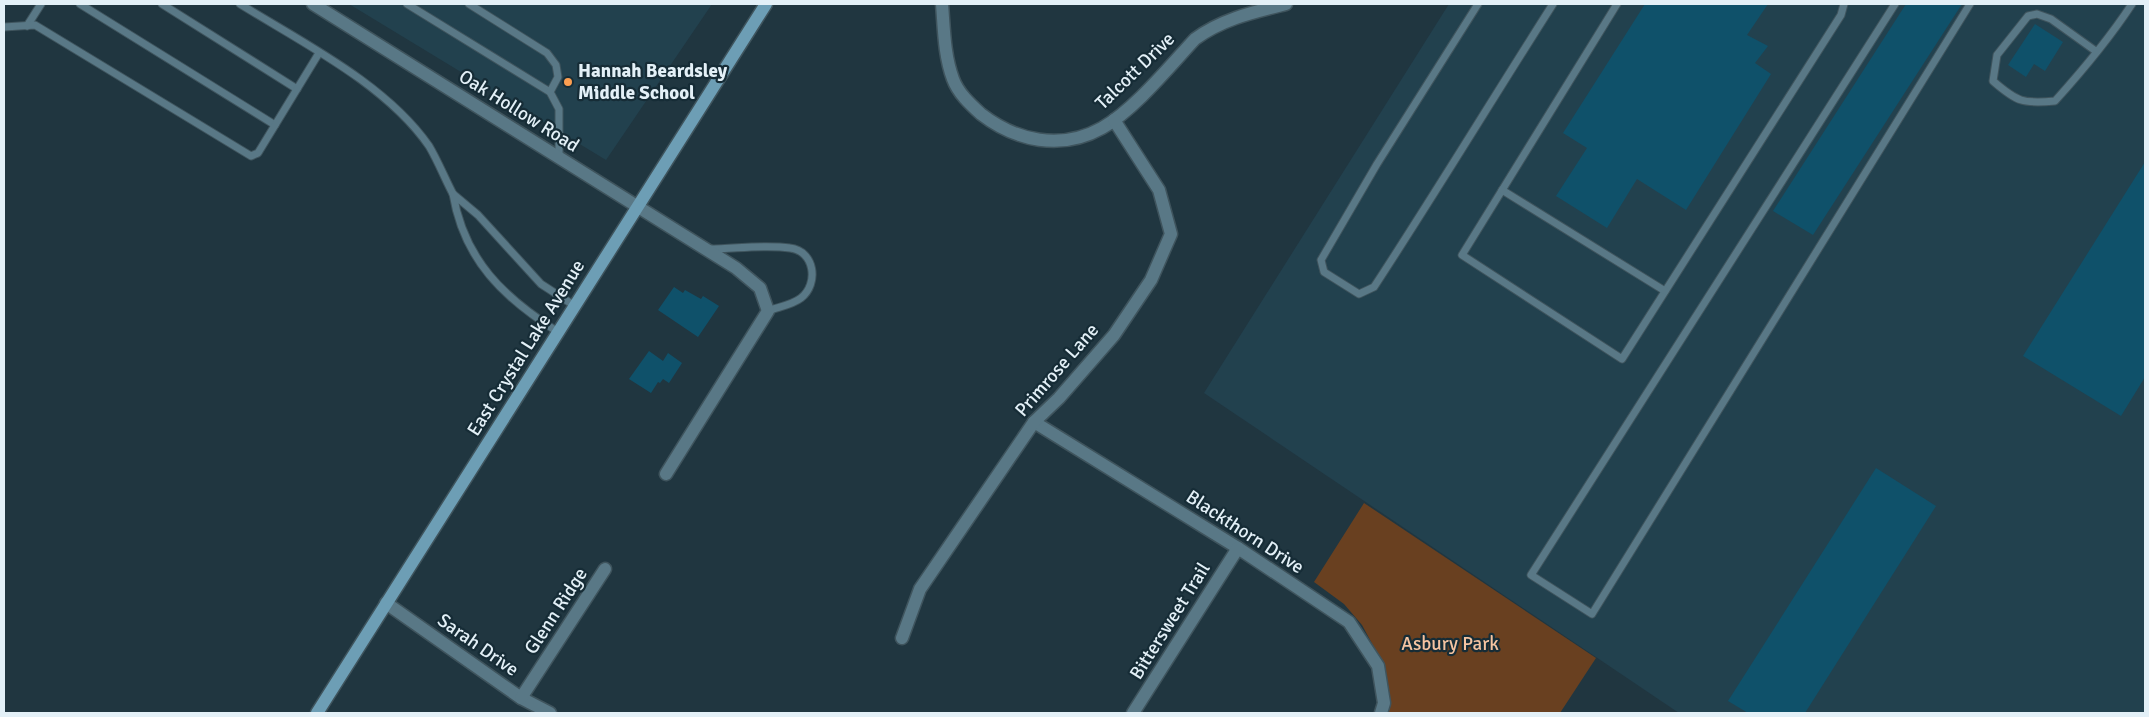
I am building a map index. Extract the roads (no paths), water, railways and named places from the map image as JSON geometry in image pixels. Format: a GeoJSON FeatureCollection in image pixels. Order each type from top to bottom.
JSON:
{"type":"FeatureCollection","features":[{"type":"Feature","properties":{"kind":"street","name":"Oak Hollow Road"},"geometry":{"type":"LineString","coordinates":[[313,4],[736,268],[760,288],[768,311]]}},
{"type":"Feature","properties":{"kind":"street","name":"East Crystal Lake Avenue"},"geometry":{"type":"LineString","coordinates":[[316,713],[766,4]]}},
{"type":"Feature","properties":{"kind":"street","name":"Talcott Drive"},"geometry":{"type":"LineString","coordinates":[[942,4],[946,47],[953,80],[965,99],[997,126],[1020,136],[1048,140],[1088,134],[1114,120],[1195,39],[1208,29],[1230,19],[1286,4]]}},
{"type":"Feature","properties":{"kind":"street","name":"Primrose Lane"},"geometry":{"type":"LineString","coordinates":[[902,638],[920,589],[1034,422],[1059,398],[1114,335],[1151,280],[1171,234],[1159,190],[1114,120]]}},
{"type":"Feature","properties":{"kind":"street"},"geometry":{"type":"LineString","coordinates":[[666,474],[768,311]]}},
{"type":"Feature","properties":{"kind":"street","name":"Blackthorn Drive"},"geometry":{"type":"LineString","coordinates":[[1034,422],[1238,548],[1349,622],[1378,666],[1384,703],[1381,713]]}},
{"type":"Feature","properties":{"kind":"street","name":"Bittersweet Trail"},"geometry":{"type":"LineString","coordinates":[[1133,713],[1238,548]]}},
{"type":"Feature","properties":{"kind":"street","name":"Glenn Ridge"},"geometry":{"type":"LineString","coordinates":[[521,698],[605,569]]}},
{"type":"Feature","properties":{"kind":"street","name":"Sarah Drive"},"geometry":{"type":"LineString","coordinates":[[386,603],[521,698],[550,713]]}},
{"type":"Feature","properties":{"kind":"lane"},"geometry":{"type":"LineString","coordinates":[[27,26],[41,4]]}},
{"type":"Feature","properties":{"kind":"lane"},"geometry":{"type":"LineString","coordinates":[[80,4],[275,125]]}},
{"type":"Feature","properties":{"kind":"lane"},"geometry":{"type":"LineString","coordinates":[[162,4],[296,89]]}},
{"type":"Feature","properties":{"kind":"lane"},"geometry":{"type":"LineString","coordinates":[[240,4],[318,53],[394,107],[429,147],[453,194],[456,213],[466,242],[482,266],[498,286],[528,313],[558,332]]}},
{"type":"Feature","properties":{"kind":"lane"},"geometry":{"type":"LineString","coordinates":[[407,4],[550,92],[559,109],[559,158]]}},
{"type":"Feature","properties":{"kind":"lane"},"geometry":{"type":"LineString","coordinates":[[469,4],[547,53],[556,65],[558,77],[550,92]]}},
{"type":"Feature","properties":{"kind":"lane"},"geometry":{"type":"LineString","coordinates":[[1478,4],[1377,164],[1321,260],[1324,272],[1360,294],[1374,288],[1453,167],[1493,98],[1553,4]]}},
{"type":"Feature","properties":{"kind":"lane"},"geometry":{"type":"LineString","coordinates":[[1617,4],[1462,255],[1622,359],[1841,15],[1844,4]]}},
{"type":"Feature","properties":{"kind":"lane"},"geometry":{"type":"LineString","coordinates":[[1895,4],[1531,575],[1592,614],[1970,4]]}},
{"type":"Feature","properties":{"kind":"lane"},"geometry":{"type":"LineString","coordinates":[[2097,52],[2051,19],[2038,14],[2028,16],[1997,55],[1993,81],[2012,98],[2029,103],[2055,100],[2097,52],[2132,4]]}},
{"type":"Feature","properties":{"kind":"lane"},"geometry":{"type":"LineString","coordinates":[[4,27],[34,25],[251,156],[258,153],[318,53]]}},
{"type":"Feature","properties":{"kind":"lane"},"geometry":{"type":"LineString","coordinates":[[1502,190],[1666,290]]}},
{"type":"Feature","properties":{"kind":"lane"},"geometry":{"type":"LineString","coordinates":[[453,194],[478,215],[541,284],[575,306]]}},
{"type":"Feature","properties":{"kind":"lane"},"geometry":{"type":"LineString","coordinates":[[706,250],[792,248],[808,258],[814,273],[810,288],[800,299],[768,311]]}},
{"type":"Feature","properties":{"kind":"place","name":"Hannah Beardsley Middle School"},"geometry":{"type":"Point","coordinates":[568,82]}},
{"type":"Feature","properties":{"kind":"park label","name":"Asbury Park"},"geometry":{"type":"Point","coordinates":[1450,644]}}]}
